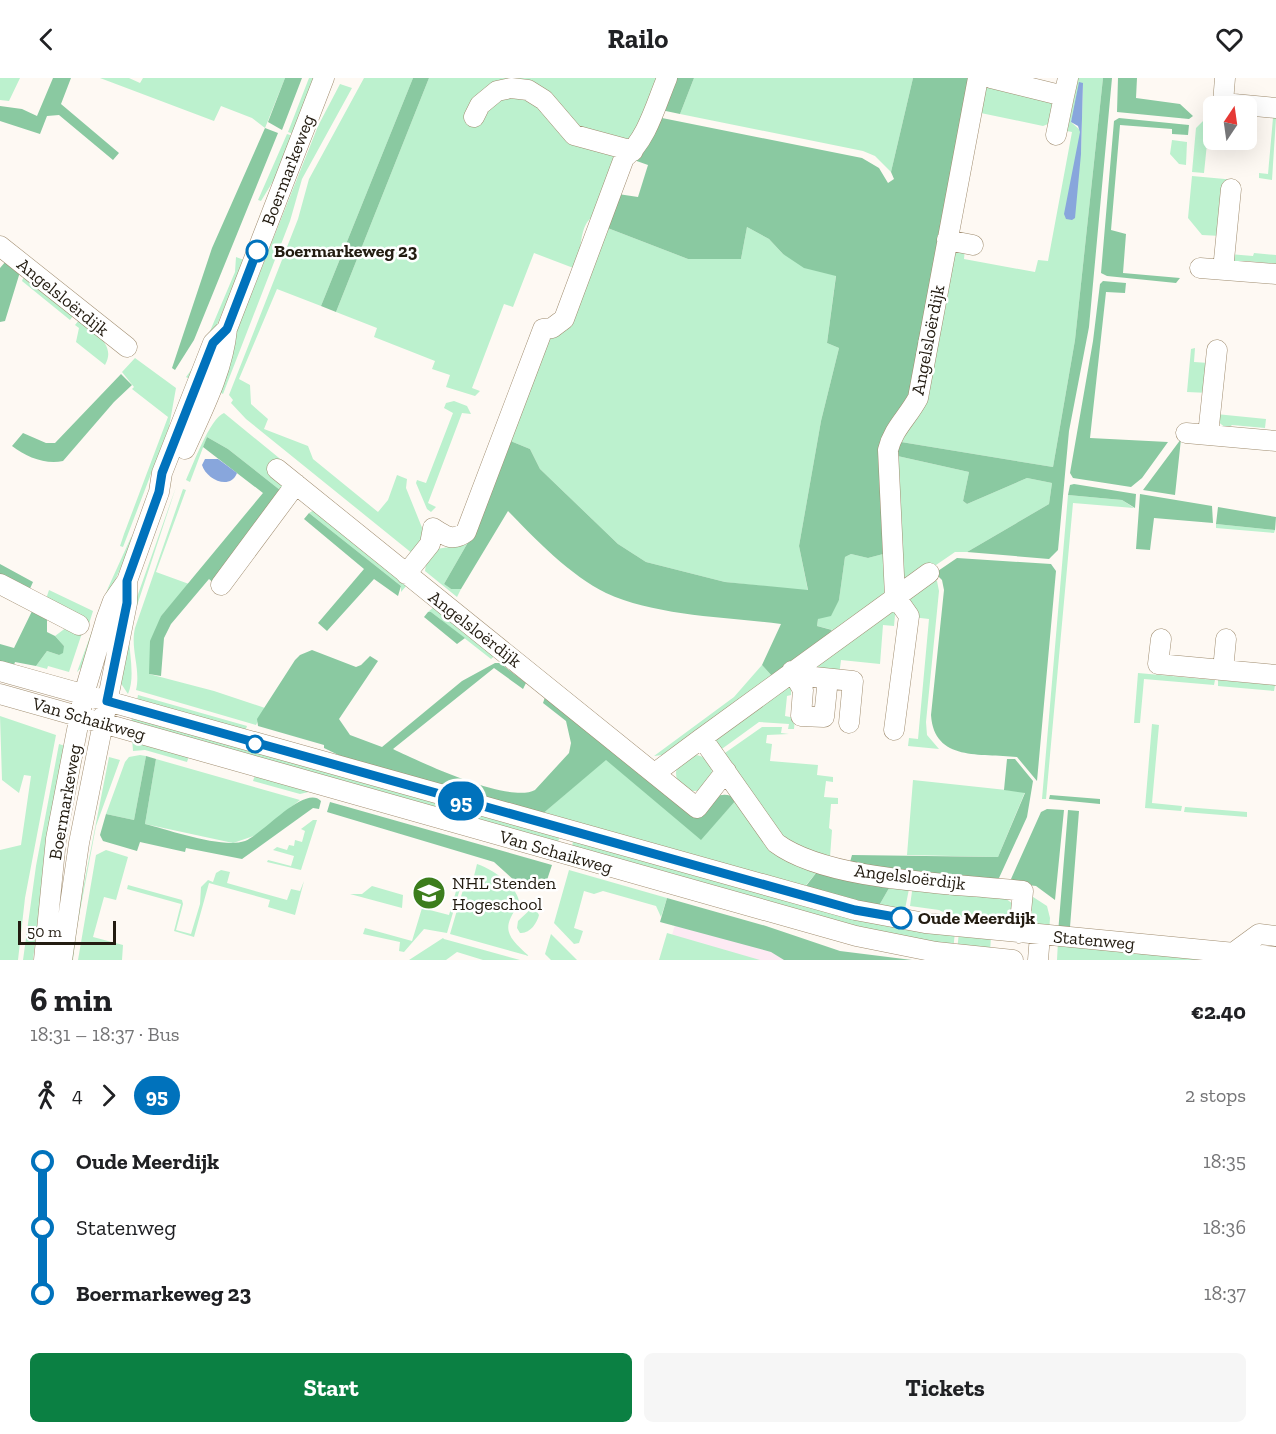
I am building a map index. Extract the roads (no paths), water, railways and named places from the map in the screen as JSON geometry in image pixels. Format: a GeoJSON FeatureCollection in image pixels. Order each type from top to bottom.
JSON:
{"type":"FeatureCollection","features":[{"type":"Feature","properties":{"kind":"street","name":"Boermarkeweg"},"geometry":{"type":"LineString","coordinates":[[44,960],[56,839],[84,694],[113,602],[127,581],[159,492],[173,476],[202,410],[225,347],[227,329],[324,78]]}},
{"type":"Feature","properties":{"kind":"street"},"geometry":{"type":"LineString","coordinates":[[406,574],[430,544],[433,528],[447,538],[460,537],[466,532],[543,328],[552,328],[564,319],[624,158],[633,151],[642,136],[667,78]]}},
{"type":"Feature","properties":{"kind":"street"},"geometry":{"type":"LineString","coordinates":[[1226,78],[1223,103],[1276,108]]}},
{"type":"Feature","properties":{"kind":"street"},"geometry":{"type":"LineString","coordinates":[[982,80],[1031,94],[1061,89],[1056,135]]}},
{"type":"Feature","properties":{"kind":"street","name":"Angelsloërdijk"},"geometry":{"type":"LineString","coordinates":[[895,596],[888,450],[892,434],[918,398],[982,80]]}},
{"type":"Feature","properties":{"kind":"street"},"geometry":{"type":"LineString","coordinates":[[474,117],[480,105],[497,91],[511,88],[528,90],[544,100],[574,135],[633,151]]}},
{"type":"Feature","properties":{"kind":"street"},"geometry":{"type":"LineString","coordinates":[[1222,270],[1231,189]]}},
{"type":"Feature","properties":{"kind":"street"},"geometry":{"type":"LineString","coordinates":[[948,240],[973,245]]}},
{"type":"Feature","properties":{"kind":"street","name":"Angelsloërdijk"},"geometry":{"type":"LineString","coordinates":[[0,246],[127,347]]}},
{"type":"Feature","properties":{"kind":"street"},"geometry":{"type":"LineString","coordinates":[[1200,268],[1276,274]]}},
{"type":"Feature","properties":{"kind":"street"},"geometry":{"type":"LineString","coordinates":[[1209,435],[1217,350]]}},
{"type":"Feature","properties":{"kind":"street"},"geometry":{"type":"LineString","coordinates":[[1186,433],[1276,441]]}},
{"type":"Feature","properties":{"kind":"street","name":"Angelsloërdijk"},"geometry":{"type":"LineString","coordinates":[[277,469],[697,808],[726,771]]}},
{"type":"Feature","properties":{"kind":"street"},"geometry":{"type":"LineString","coordinates":[[221,585],[296,484]]}},
{"type":"Feature","properties":{"kind":"street"},"geometry":{"type":"LineString","coordinates":[[655,773],[929,573]]}},
{"type":"Feature","properties":{"kind":"street","name":"Boermarkeweg"},"geometry":{"type":"LineString","coordinates":[[62,960],[79,843],[127,603],[127,581]]}},
{"type":"Feature","properties":{"kind":"street"},"geometry":{"type":"LineString","coordinates":[[0,584],[56,624],[80,625]]}},
{"type":"Feature","properties":{"kind":"street"},"geometry":{"type":"LineString","coordinates":[[894,730],[909,616],[895,596]]}},
{"type":"Feature","properties":{"kind":"street"},"geometry":{"type":"LineString","coordinates":[[1161,639],[1158,664],[1276,675]]}},
{"type":"Feature","properties":{"kind":"street"},"geometry":{"type":"LineString","coordinates":[[1223,670],[1226,639]]}},
{"type":"Feature","properties":{"kind":"street","name":"Van Schaikweg"},"geometry":{"type":"LineString","coordinates":[[0,670],[855,910],[925,923],[1019,933]]}},
{"type":"Feature","properties":{"kind":"street"},"geometry":{"type":"LineString","coordinates":[[793,673],[803,690],[801,716],[824,717],[827,688]]}},
{"type":"Feature","properties":{"kind":"street"},"geometry":{"type":"LineString","coordinates":[[793,673],[853,681],[849,723]]}},
{"type":"Feature","properties":{"kind":"street","name":"Van Schaikweg"},"geometry":{"type":"LineString","coordinates":[[0,694],[856,936],[897,945],[1004,959]]}},
{"type":"Feature","properties":{"kind":"street","name":"Angelsloërdijk"},"geometry":{"type":"LineString","coordinates":[[702,738],[776,843],[786,851],[811,861],[878,876],[1023,891],[1019,933]]}},
{"type":"Feature","properties":{"kind":"street"},"geometry":{"type":"LineString","coordinates":[[997,931],[1004,959]]}},
{"type":"Feature","properties":{"kind":"street","name":"Statenweg"},"geometry":{"type":"LineString","coordinates":[[1019,933],[1276,957]]}},
{"type":"Feature","properties":{"kind":"street"},"geometry":{"type":"LineString","coordinates":[[1233,953],[1258,934],[1276,936]]}},
{"type":"Feature","properties":{"kind":"street"},"geometry":{"type":"LineString","coordinates":[[1038,960],[1040,935]]}},
{"type":"Feature","properties":{"kind":"water"},"geometry":{"type":"Polygon","coordinates":[[[1079,82],[1083,83],[1081,154],[1075,218],[1072,220],[1066,219],[1064,214],[1080,132],[1078,126],[1071,122],[1079,82]]]}},
{"type":"Feature","properties":{"kind":"water"},"geometry":{"type":"Polygon","coordinates":[[[205,459],[218,459],[237,473],[229,481],[218,481],[204,470],[202,465],[205,459]]]}},
{"type":"Feature","properties":{"kind":"place","name":"Boermarkeweg 23"},"geometry":{"type":"Point","coordinates":[257,251]}},
{"type":"Feature","properties":{"kind":"place","name":"NHL Stenden Hogeschool"},"geometry":{"type":"Point","coordinates":[429,893]}},
{"type":"Feature","properties":{"kind":"place","name":"Oude Meerdijk"},"geometry":{"type":"Point","coordinates":[901,918]}}]}
